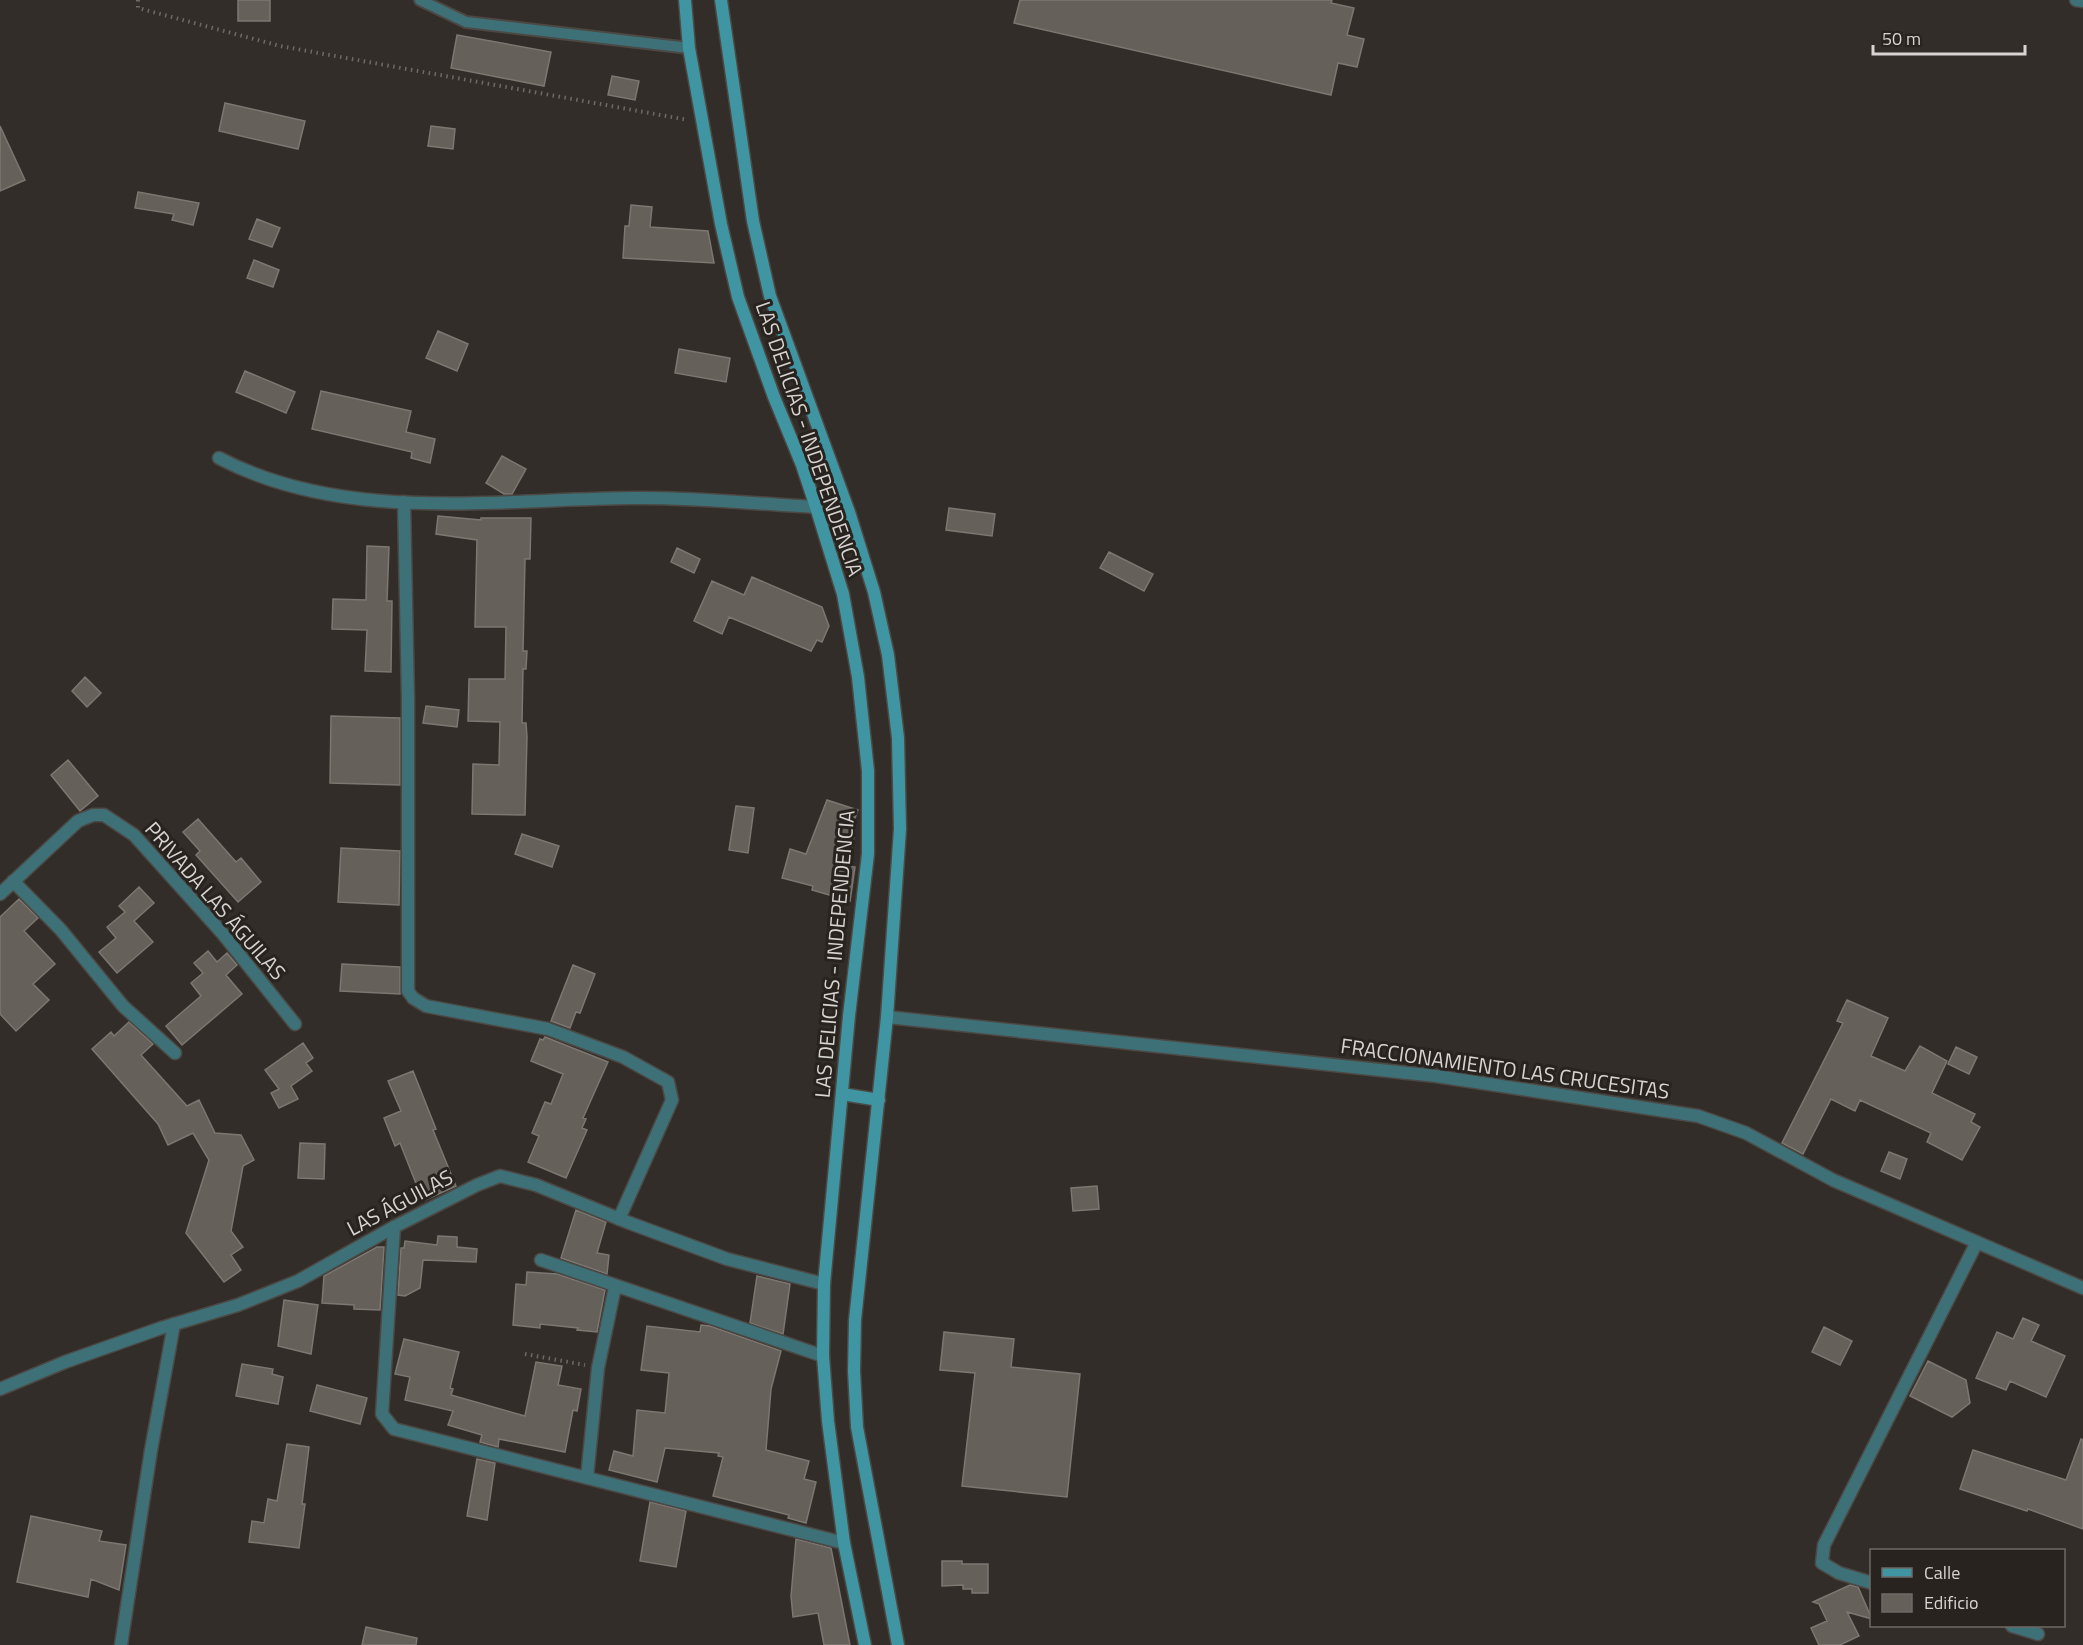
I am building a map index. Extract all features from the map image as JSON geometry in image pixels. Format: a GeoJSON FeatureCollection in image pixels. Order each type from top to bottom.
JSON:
{"type":"FeatureCollection","features":[{"type":"Feature","properties":{"kind":"main road","name":"LAS DELICIAS - INDEPENDENCIA"},"geometry":{"type":"LineString","coordinates":[[685,0],[689,48],[721,224],[738,297],[816,507],[843,594],[858,677],[868,771],[868,854],[849,1016],[824,1284],[823,1356],[828,1421],[844,1543],[865,1645]]}},
{"type":"Feature","properties":{"kind":"main road","name":"LAS DELICIAS - INDEPENDENCIA"},"geometry":{"type":"LineString","coordinates":[[721,0],[753,221],[770,296],[849,512],[874,592],[888,655],[898,738],[900,829],[887,1017],[855,1320],[854,1371],[857,1427],[898,1645]]}},
{"type":"Feature","properties":{"kind":"main road"},"geometry":{"type":"LineString","coordinates":[[842,1094],[879,1100]]}},
{"type":"Feature","properties":{"kind":"street"},"geometry":{"type":"LineString","coordinates":[[2076,0],[2083,1]]}},
{"type":"Feature","properties":{"kind":"street"},"geometry":{"type":"LineString","coordinates":[[219,458],[241,470],[288,485],[352,498],[459,503],[637,498],[816,507]]}},
{"type":"Feature","properties":{"kind":"street"},"geometry":{"type":"LineString","coordinates":[[405,502],[408,991],[413,998],[426,1006],[548,1029],[622,1057],[668,1082],[672,1100],[620,1219]]}},
{"type":"Feature","properties":{"kind":"street","name":"PRIVADA LAS ÁGUILAS"},"geometry":{"type":"LineString","coordinates":[[0,894],[78,821],[93,815],[104,815],[134,835],[223,934],[295,1024]]}},
{"type":"Feature","properties":{"kind":"street"},"geometry":{"type":"LineString","coordinates":[[13,881],[61,930],[123,1006],[175,1053]]}},
{"type":"Feature","properties":{"kind":"street","name":"FRACCIONAMIENTO LAS CRUCESITAS"},"geometry":{"type":"LineString","coordinates":[[887,1017],[1436,1076],[1698,1116],[1746,1133],[1833,1180],[2083,1288]]}},
{"type":"Feature","properties":{"kind":"street","name":"LAS ÁGUILAS"},"geometry":{"type":"LineString","coordinates":[[0,1389],[65,1362],[174,1324],[238,1305],[298,1281],[394,1227],[477,1185],[500,1176],[536,1185],[727,1259],[824,1284]]}},
{"type":"Feature","properties":{"kind":"street"},"geometry":{"type":"LineString","coordinates":[[394,1227],[382,1414],[394,1429],[844,1543]]}},
{"type":"Feature","properties":{"kind":"street"},"geometry":{"type":"LineString","coordinates":[[1870,1582],[1839,1573],[1822,1563],[1824,1545],[1977,1242]]}},
{"type":"Feature","properties":{"kind":"street"},"geometry":{"type":"LineString","coordinates":[[541,1260],[823,1356]]}},
{"type":"Feature","properties":{"kind":"street"},"geometry":{"type":"LineString","coordinates":[[587,1478],[598,1368],[615,1287]]}},
{"type":"Feature","properties":{"kind":"street"},"geometry":{"type":"LineString","coordinates":[[121,1645],[151,1450],[174,1324]]}},
{"type":"Feature","properties":{"kind":"street"},"geometry":{"type":"LineString","coordinates":[[2015,1627],[2038,1634]]}},
{"type":"Feature","properties":{"kind":"lane"},"geometry":{"type":"LineString","coordinates":[[420,0],[466,22],[689,48]]}},
{"type":"Feature","properties":{"kind":"path"},"geometry":{"type":"LineString","coordinates":[[138,0],[138,8],[280,46],[703,123]]}},
{"type":"Feature","properties":{"kind":"path"},"geometry":{"type":"LineString","coordinates":[[525,1354],[598,1368]]}},
{"type":"Feature","properties":{"kind":"building"},"geometry":{"type":"Polygon","coordinates":[[[238,0],[270,0],[270,21],[238,21],[238,0]]]}},
{"type":"Feature","properties":{"kind":"building"},"geometry":{"type":"Polygon","coordinates":[[[1020,0],[1332,0],[1331,3],[1354,8],[1347,35],[1364,39],[1357,67],[1338,63],[1331,95],[1014,23],[1020,0]]]}},
{"type":"Feature","properties":{"kind":"building"},"geometry":{"type":"Polygon","coordinates":[[[457,35],[551,52],[544,86],[451,68],[457,35]]]}},
{"type":"Feature","properties":{"kind":"building"},"geometry":{"type":"Polygon","coordinates":[[[612,76],[639,81],[635,100],[608,95],[612,76]]]}},
{"type":"Feature","properties":{"kind":"building"},"geometry":{"type":"Polygon","coordinates":[[[225,103],[305,121],[298,149],[219,131],[225,103]]]}},
{"type":"Feature","properties":{"kind":"building"},"geometry":{"type":"Polygon","coordinates":[[[0,126],[25,180],[0,191],[0,126]]]}},
{"type":"Feature","properties":{"kind":"building"},"geometry":{"type":"Polygon","coordinates":[[[431,126],[455,129],[453,149],[428,146],[431,126]]]}},
{"type":"Feature","properties":{"kind":"building"},"geometry":{"type":"Polygon","coordinates":[[[138,192],[199,203],[193,225],[172,220],[174,214],[135,208],[138,192]]]}},
{"type":"Feature","properties":{"kind":"building"},"geometry":{"type":"Polygon","coordinates":[[[631,205],[652,207],[650,227],[708,231],[714,263],[623,258],[625,226],[629,226],[631,205]]]}},
{"type":"Feature","properties":{"kind":"building"},"geometry":{"type":"Polygon","coordinates":[[[257,219],[280,228],[272,247],[249,239],[257,219]]]}},
{"type":"Feature","properties":{"kind":"building"},"geometry":{"type":"Polygon","coordinates":[[[254,260],[279,270],[273,287],[247,278],[254,260]]]}},
{"type":"Feature","properties":{"kind":"building"},"geometry":{"type":"Polygon","coordinates":[[[438,331],[468,344],[457,371],[426,358],[438,331]]]}},
{"type":"Feature","properties":{"kind":"building"},"geometry":{"type":"Polygon","coordinates":[[[679,349],[730,358],[726,382],[675,373],[679,349]]]}},
{"type":"Feature","properties":{"kind":"building"},"geometry":{"type":"Polygon","coordinates":[[[245,371],[295,392],[286,413],[236,392],[245,371]]]}},
{"type":"Feature","properties":{"kind":"building"},"geometry":{"type":"Polygon","coordinates":[[[321,391],[411,411],[406,432],[435,439],[430,463],[411,458],[412,452],[312,429],[321,391]]]}},
{"type":"Feature","properties":{"kind":"building"},"geometry":{"type":"Polygon","coordinates":[[[502,456],[526,469],[512,494],[504,494],[486,483],[502,456]]]}},
{"type":"Feature","properties":{"kind":"building"},"geometry":{"type":"Polygon","coordinates":[[[949,508],[995,514],[992,536],[946,530],[949,508]]]}},
{"type":"Feature","properties":{"kind":"building"},"geometry":{"type":"Polygon","coordinates":[[[438,516],[481,520],[481,518],[531,518],[530,559],[525,559],[523,651],[527,651],[526,669],[523,669],[522,723],[526,723],[527,737],[525,815],[472,814],[473,764],[499,765],[500,722],[468,721],[469,679],[505,679],[506,627],[475,627],[477,540],[436,534],[438,516]]]}},
{"type":"Feature","properties":{"kind":"building"},"geometry":{"type":"Polygon","coordinates":[[[367,546],[389,547],[387,601],[392,601],[391,672],[365,671],[367,630],[332,629],[333,599],[366,600],[367,546]]]}},
{"type":"Feature","properties":{"kind":"building"},"geometry":{"type":"Polygon","coordinates":[[[677,548],[700,559],[694,573],[671,562],[677,548]]]}},
{"type":"Feature","properties":{"kind":"building"},"geometry":{"type":"Polygon","coordinates":[[[1109,552],[1153,574],[1144,591],[1100,568],[1109,552]]]}},
{"type":"Feature","properties":{"kind":"building"},"geometry":{"type":"Polygon","coordinates":[[[752,577],[822,607],[829,626],[822,642],[817,640],[811,651],[729,617],[722,634],[694,621],[712,581],[744,595],[752,577]]]}},
{"type":"Feature","properties":{"kind":"building"},"geometry":{"type":"Polygon","coordinates":[[[85,677],[101,693],[87,707],[72,691],[85,677]]]}},
{"type":"Feature","properties":{"kind":"building"},"geometry":{"type":"Polygon","coordinates":[[[426,706],[459,710],[457,727],[423,723],[426,706]]]}},
{"type":"Feature","properties":{"kind":"building"},"geometry":{"type":"Polygon","coordinates":[[[331,716],[400,718],[400,785],[330,783],[331,716]]]}},
{"type":"Feature","properties":{"kind":"building"},"geometry":{"type":"Polygon","coordinates":[[[68,760],[98,796],[80,811],[51,775],[68,760]]]}},
{"type":"Feature","properties":{"kind":"building"},"geometry":{"type":"Polygon","coordinates":[[[827,800],[858,810],[851,829],[855,830],[849,866],[855,867],[850,901],[812,890],[813,886],[782,878],[790,849],[806,854],[827,800]]]}},
{"type":"Feature","properties":{"kind":"building"},"geometry":{"type":"Polygon","coordinates":[[[736,806],[754,808],[748,853],[729,850],[736,806]]]}},
{"type":"Feature","properties":{"kind":"building"},"geometry":{"type":"Polygon","coordinates":[[[198,819],[236,862],[241,858],[261,882],[238,902],[196,855],[200,851],[183,832],[198,819]]]}},
{"type":"Feature","properties":{"kind":"building"},"geometry":{"type":"Polygon","coordinates":[[[522,834],[559,846],[552,867],[515,854],[522,834]]]}},
{"type":"Feature","properties":{"kind":"building"},"geometry":{"type":"Polygon","coordinates":[[[341,848],[400,851],[399,905],[338,902],[341,848]]]}},
{"type":"Feature","properties":{"kind":"building"},"geometry":{"type":"Polygon","coordinates":[[[139,887],[154,903],[134,921],[153,942],[117,973],[99,952],[116,938],[107,927],[125,912],[119,906],[139,887]]]}},
{"type":"Feature","properties":{"kind":"building"},"geometry":{"type":"Polygon","coordinates":[[[19,899],[38,918],[24,931],[55,964],[33,984],[49,1000],[16,1031],[0,1014],[0,917],[19,899]]]}},
{"type":"Feature","properties":{"kind":"building"},"geometry":{"type":"Polygon","coordinates":[[[208,951],[217,962],[227,953],[237,965],[226,975],[242,994],[182,1045],[166,1026],[201,996],[191,983],[203,973],[194,963],[208,951]]]}},
{"type":"Feature","properties":{"kind":"building"},"geometry":{"type":"Polygon","coordinates":[[[342,964],[400,967],[400,994],[340,991],[342,964]]]}},
{"type":"Feature","properties":{"kind":"building"},"geometry":{"type":"Polygon","coordinates":[[[573,965],[595,974],[580,1013],[576,1012],[570,1028],[551,1021],[573,965]]]}},
{"type":"Feature","properties":{"kind":"building"},"geometry":{"type":"Polygon","coordinates":[[[1847,1000],[1888,1018],[1871,1056],[1905,1071],[1920,1046],[1947,1061],[1932,1093],[1975,1114],[1971,1122],[1980,1127],[1962,1160],[1927,1142],[1931,1133],[1860,1100],[1855,1111],[1831,1099],[1803,1154],[1782,1143],[1843,1023],[1837,1021],[1847,1000]]]}},
{"type":"Feature","properties":{"kind":"building"},"geometry":{"type":"Polygon","coordinates":[[[129,1022],[153,1044],[141,1055],[187,1106],[199,1100],[215,1133],[241,1135],[254,1160],[243,1166],[231,1231],[243,1247],[231,1255],[241,1270],[224,1282],[186,1233],[209,1160],[193,1133],[168,1145],[158,1124],[92,1049],[111,1032],[114,1036],[129,1022]]]}},
{"type":"Feature","properties":{"kind":"building"},"geometry":{"type":"Polygon","coordinates":[[[545,1037],[608,1062],[583,1118],[586,1119],[582,1128],[587,1130],[566,1178],[528,1162],[539,1136],[532,1133],[545,1102],[551,1104],[563,1074],[531,1061],[540,1039],[543,1040],[545,1037]]]}},
{"type":"Feature","properties":{"kind":"building"},"geometry":{"type":"Polygon","coordinates":[[[303,1043],[313,1058],[306,1063],[312,1071],[291,1086],[298,1099],[279,1108],[271,1093],[279,1089],[265,1070],[303,1043]]]}},
{"type":"Feature","properties":{"kind":"building"},"geometry":{"type":"Polygon","coordinates":[[[1956,1047],[1977,1057],[1969,1074],[1948,1064],[1956,1047]]]}},
{"type":"Feature","properties":{"kind":"building"},"geometry":{"type":"Polygon","coordinates":[[[413,1071],[436,1129],[433,1130],[456,1186],[423,1201],[400,1143],[395,1146],[384,1118],[401,1111],[388,1081],[413,1071]]]}},
{"type":"Feature","properties":{"kind":"building"},"geometry":{"type":"Polygon","coordinates":[[[300,1143],[325,1144],[324,1179],[298,1178],[300,1143]]]}},
{"type":"Feature","properties":{"kind":"building"},"geometry":{"type":"Polygon","coordinates":[[[1889,1152],[1907,1159],[1900,1179],[1881,1171],[1889,1152]]]}},
{"type":"Feature","properties":{"kind":"building"},"geometry":{"type":"Polygon","coordinates":[[[1097,1186],[1099,1209],[1073,1211],[1071,1188],[1097,1186]]]}},
{"type":"Feature","properties":{"kind":"building"},"geometry":{"type":"Polygon","coordinates":[[[576,1210],[606,1222],[597,1253],[609,1255],[607,1274],[561,1258],[576,1210]]]}},
{"type":"Feature","properties":{"kind":"building"},"geometry":{"type":"Polygon","coordinates":[[[438,1236],[457,1237],[457,1247],[477,1249],[476,1262],[423,1260],[420,1288],[405,1296],[398,1295],[401,1248],[404,1248],[405,1241],[437,1245],[438,1236]]]}},
{"type":"Feature","properties":{"kind":"building"},"geometry":{"type":"Polygon","coordinates":[[[377,1247],[384,1247],[380,1310],[354,1309],[354,1305],[322,1303],[324,1276],[377,1247]]]}},
{"type":"Feature","properties":{"kind":"building"},"geometry":{"type":"Polygon","coordinates":[[[527,1272],[557,1274],[605,1290],[597,1332],[540,1324],[540,1328],[513,1325],[516,1284],[526,1285],[527,1272]]]}},
{"type":"Feature","properties":{"kind":"building"},"geometry":{"type":"Polygon","coordinates":[[[757,1276],[790,1284],[783,1334],[750,1323],[757,1276]]]}},
{"type":"Feature","properties":{"kind":"building"},"geometry":{"type":"Polygon","coordinates":[[[284,1300],[318,1305],[311,1354],[278,1346],[284,1300]]]}},
{"type":"Feature","properties":{"kind":"building"},"geometry":{"type":"Polygon","coordinates":[[[2023,1318],[2039,1325],[2031,1341],[2065,1356],[2046,1397],[2010,1381],[2006,1390],[1976,1378],[1997,1332],[2013,1339],[2023,1318]]]}},
{"type":"Feature","properties":{"kind":"building"},"geometry":{"type":"Polygon","coordinates":[[[701,1325],[710,1326],[781,1351],[771,1389],[766,1450],[809,1461],[804,1479],[816,1482],[806,1523],[788,1518],[789,1515],[713,1496],[723,1457],[718,1456],[719,1453],[665,1448],[657,1482],[609,1470],[614,1451],[633,1456],[637,1410],[665,1413],[669,1373],[641,1370],[647,1326],[700,1332],[701,1325]]]}},
{"type":"Feature","properties":{"kind":"building"},"geometry":{"type":"Polygon","coordinates":[[[1824,1327],[1852,1341],[1840,1365],[1812,1352],[1824,1327]]]}},
{"type":"Feature","properties":{"kind":"building"},"geometry":{"type":"Polygon","coordinates":[[[944,1332],[1014,1339],[1011,1367],[1080,1374],[1067,1497],[962,1486],[975,1373],[940,1370],[944,1332]]]}},
{"type":"Feature","properties":{"kind":"building"},"geometry":{"type":"Polygon","coordinates":[[[404,1339],[459,1352],[450,1388],[453,1389],[451,1395],[525,1416],[536,1362],[562,1366],[558,1385],[581,1389],[577,1411],[573,1410],[565,1452],[499,1439],[498,1447],[480,1442],[482,1435],[448,1425],[453,1411],[405,1400],[410,1377],[395,1374],[404,1339]]]}},
{"type":"Feature","properties":{"kind":"building"},"geometry":{"type":"Polygon","coordinates":[[[1928,1361],[1966,1380],[1970,1403],[1952,1417],[1910,1396],[1928,1361]]]}},
{"type":"Feature","properties":{"kind":"building"},"geometry":{"type":"Polygon","coordinates":[[[242,1364],[273,1369],[272,1374],[283,1377],[278,1404],[236,1396],[242,1364]]]}},
{"type":"Feature","properties":{"kind":"building"},"geometry":{"type":"Polygon","coordinates":[[[317,1385],[367,1398],[360,1424],[310,1411],[317,1385]]]}},
{"type":"Feature","properties":{"kind":"building"},"geometry":{"type":"Polygon","coordinates":[[[2081,1439],[2083,1440],[2083,1529],[2028,1509],[2027,1511],[1960,1489],[1973,1450],[2066,1480],[2081,1439]]]}},
{"type":"Feature","properties":{"kind":"building"},"geometry":{"type":"Polygon","coordinates":[[[287,1444],[309,1447],[299,1548],[249,1542],[252,1521],[264,1523],[268,1499],[277,1501],[287,1444]]]}},
{"type":"Feature","properties":{"kind":"building"},"geometry":{"type":"Polygon","coordinates":[[[477,1459],[495,1463],[487,1520],[467,1516],[477,1459]]]}},
{"type":"Feature","properties":{"kind":"building"},"geometry":{"type":"Polygon","coordinates":[[[650,1502],[686,1511],[676,1567],[640,1561],[650,1502]]]}},
{"type":"Feature","properties":{"kind":"building"},"geometry":{"type":"Polygon","coordinates":[[[31,1516],[102,1531],[99,1541],[126,1545],[119,1590],[91,1579],[88,1597],[17,1582],[31,1516]]]}},
{"type":"Feature","properties":{"kind":"building"},"geometry":{"type":"Polygon","coordinates":[[[796,1539],[831,1548],[850,1645],[824,1645],[818,1613],[793,1617],[791,1596],[796,1539]]]}},
{"type":"Feature","properties":{"kind":"building"},"geometry":{"type":"Polygon","coordinates":[[[942,1561],[988,1564],[988,1593],[972,1593],[972,1589],[963,1589],[963,1585],[942,1586],[942,1561]]]}},
{"type":"Feature","properties":{"kind":"building"},"geometry":{"type":"Polygon","coordinates":[[[1850,1585],[1858,1587],[1870,1618],[1847,1612],[1859,1636],[1840,1645],[1819,1645],[1811,1628],[1827,1621],[1819,1604],[1813,1602],[1850,1585]]]}},
{"type":"Feature","properties":{"kind":"building"},"geometry":{"type":"Polygon","coordinates":[[[366,1627],[417,1638],[416,1645],[362,1645],[366,1627]]]}}]}
